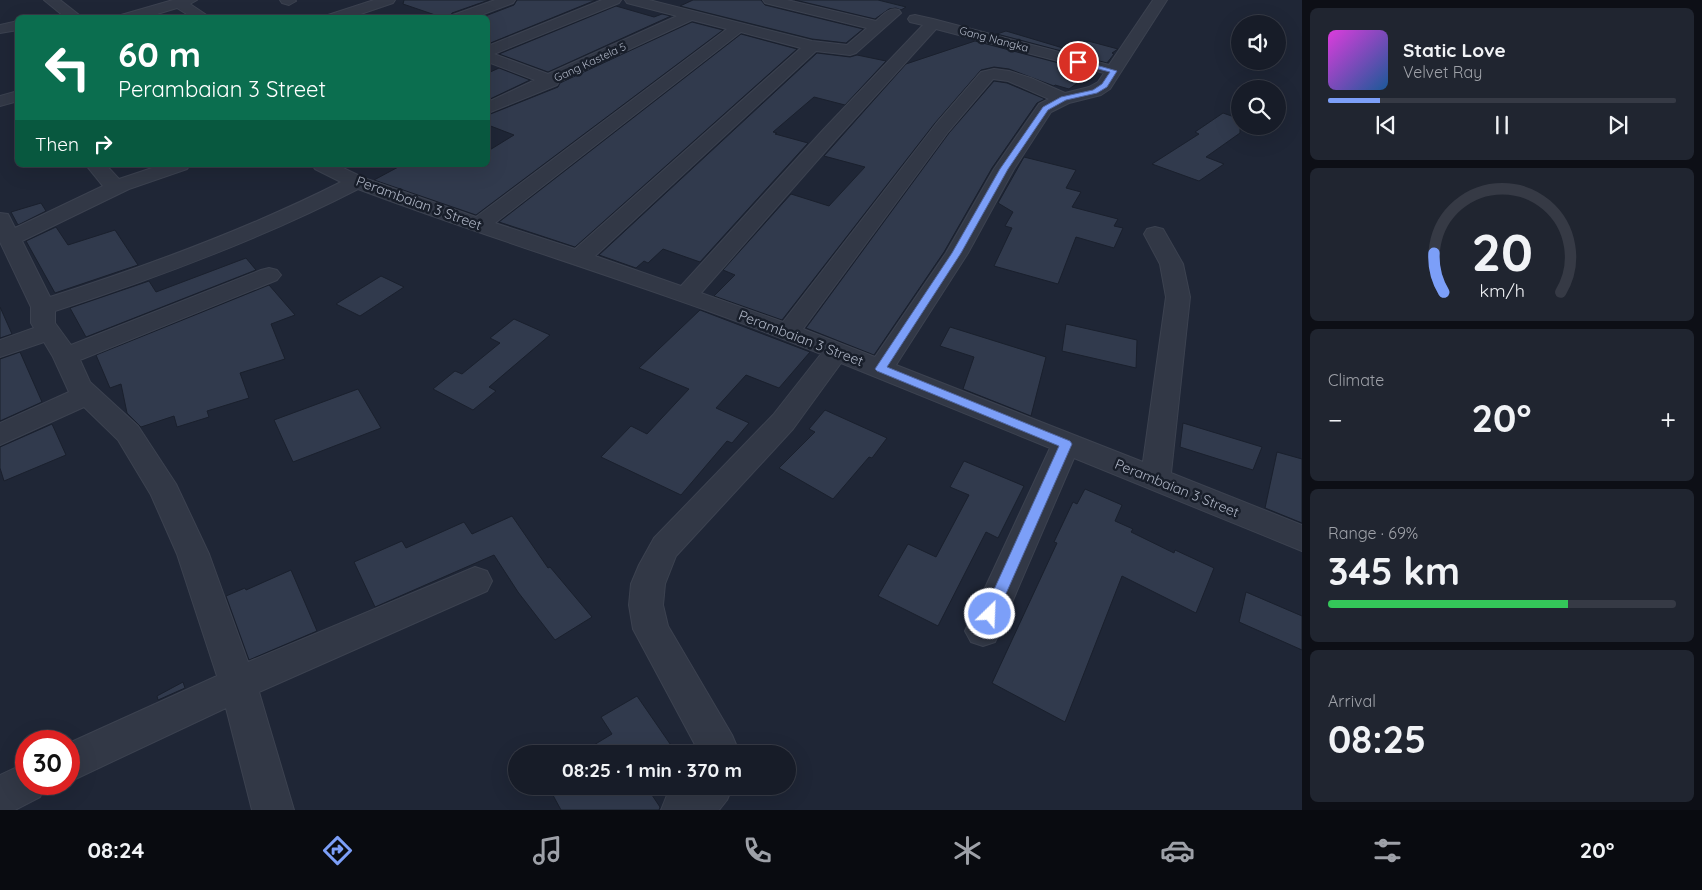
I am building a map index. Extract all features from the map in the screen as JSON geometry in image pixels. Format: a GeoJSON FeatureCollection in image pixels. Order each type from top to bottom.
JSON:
{"type":"FeatureCollection","features":[{"type":"Feature","properties":{"kind":"street"},"geometry":{"type":"LineString","coordinates":[[51,0],[72,15]]}},
{"type":"Feature","properties":{"kind":"street"},"geometry":{"type":"LineString","coordinates":[[342,15],[388,0]]}},
{"type":"Feature","properties":{"kind":"street"},"geometry":{"type":"LineString","coordinates":[[468,15],[524,0]]}},
{"type":"Feature","properties":{"kind":"street"},"geometry":{"type":"LineString","coordinates":[[490,51],[614,0]]}},
{"type":"Feature","properties":{"kind":"street"},"geometry":{"type":"LineString","coordinates":[[632,0],[812,46],[848,51],[894,13]]}},
{"type":"Feature","properties":{"kind":"street"},"geometry":{"type":"LineString","coordinates":[[770,0],[878,26]]}},
{"type":"Feature","properties":{"kind":"street"},"geometry":{"type":"LineString","coordinates":[[880,369],[957,253],[1004,169],[1045,108],[1063,99],[1095,92],[1104,85],[1160,0]]}},
{"type":"Feature","properties":{"kind":"street"},"geometry":{"type":"LineString","coordinates":[[137,15],[184,2],[200,15]]}},
{"type":"Feature","properties":{"kind":"street","name":"Gang Nangka"},"geometry":{"type":"LineString","coordinates":[[881,3],[883,7],[894,13],[1114,71]]}},
{"type":"Feature","properties":{"kind":"street"},"geometry":{"type":"LineString","coordinates":[[482,15],[498,6]]}},
{"type":"Feature","properties":{"kind":"street","name":"Gang Kastela 5"},"geometry":{"type":"LineString","coordinates":[[490,107],[691,15]]}},
{"type":"Feature","properties":{"kind":"street"},"geometry":{"type":"LineString","coordinates":[[686,295],[932,23]]}},
{"type":"Feature","properties":{"kind":"street"},"geometry":{"type":"LineString","coordinates":[[0,29],[15,26]]}},
{"type":"Feature","properties":{"kind":"street"},"geometry":{"type":"LineString","coordinates":[[479,224],[739,27]]}},
{"type":"Feature","properties":{"kind":"street"},"geometry":{"type":"LineString","coordinates":[[579,258],[812,46]]}},
{"type":"Feature","properties":{"kind":"street"},"geometry":{"type":"LineString","coordinates":[[490,58],[551,80]]}},
{"type":"Feature","properties":{"kind":"street"},"geometry":{"type":"LineString","coordinates":[[788,332],[936,135],[987,75],[995,73],[1006,74],[1063,99]]}},
{"type":"Feature","properties":{"kind":"street"},"geometry":{"type":"LineString","coordinates":[[0,101],[15,97]]}},
{"type":"Feature","properties":{"kind":"street"},"geometry":{"type":"LineString","coordinates":[[98,167],[115,188]]}},
{"type":"Feature","properties":{"kind":"street"},"geometry":{"type":"LineString","coordinates":[[174,167],[4,229],[46,320],[66,356],[78,386],[128,433],[165,492],[194,554],[238,684],[274,810]]}},
{"type":"Feature","properties":{"kind":"street"},"geometry":{"type":"LineString","coordinates":[[0,349],[46,320],[127,281],[270,226],[343,171]]}},
{"type":"Feature","properties":{"kind":"street","name":"Perambaian 3 Street"},"geometry":{"type":"LineString","coordinates":[[343,171],[422,206],[686,295],[837,350],[1302,538]]}},
{"type":"Feature","properties":{"kind":"street"},"geometry":{"type":"LineString","coordinates":[[1155,234],[1168,253],[1176,273],[1178,298],[1156,478]]}},
{"type":"Feature","properties":{"kind":"street"},"geometry":{"type":"LineString","coordinates":[[66,356],[269,275]]}},
{"type":"Feature","properties":{"kind":"street"},"geometry":{"type":"LineString","coordinates":[[716,745],[651,629],[646,605],[648,584],[655,565],[665,547],[783,422],[837,350]]}},
{"type":"Feature","properties":{"kind":"street"},"geometry":{"type":"LineString","coordinates":[[0,435],[87,395]]}},
{"type":"Feature","properties":{"kind":"street"},"geometry":{"type":"LineString","coordinates":[[983,631],[1066,444]]}},
{"type":"Feature","properties":{"kind":"street"},"geometry":{"type":"LineString","coordinates":[[80,758],[238,684],[475,581]]}},
{"type":"Feature","properties":{"kind":"street"},"geometry":{"type":"LineString","coordinates":[[0,796],[15,788]]}},
{"type":"Feature","properties":{"kind":"street"},"geometry":{"type":"LineString","coordinates":[[682,810],[705,795]]}},
{"type":"Feature","properties":{"kind":"building"},"geometry":{"type":"Polygon","coordinates":[[[404,0],[489,0],[451,15],[435,15],[403,4],[404,0]]]}},
{"type":"Feature","properties":{"kind":"building"},"geometry":{"type":"Polygon","coordinates":[[[517,0],[596,0],[490,43],[490,15],[488,15],[514,5],[517,0]]]}},
{"type":"Feature","properties":{"kind":"building"},"geometry":{"type":"Polygon","coordinates":[[[693,0],[761,0],[765,5],[863,29],[846,43],[812,39],[680,6],[693,0]]]}},
{"type":"Feature","properties":{"kind":"building"},"geometry":{"type":"Polygon","coordinates":[[[795,0],[878,0],[906,7],[901,10],[896,8],[889,9],[875,19],[795,0]]]}},
{"type":"Feature","properties":{"kind":"building"},"geometry":{"type":"Polygon","coordinates":[[[616,6],[654,17],[662,14],[671,16],[548,72],[499,54],[616,6]]]}},
{"type":"Feature","properties":{"kind":"building"},"geometry":{"type":"Polygon","coordinates":[[[692,22],[723,30],[476,215],[374,180],[398,167],[490,167],[490,150],[514,135],[490,126],[490,114],[558,87],[560,83],[692,22]]]}},
{"type":"Feature","properties":{"kind":"building"},"geometry":{"type":"Polygon","coordinates":[[[1006,31],[1073,51],[1088,41],[1118,49],[1112,53],[1114,54],[1107,63],[997,34],[1006,31]]]}},
{"type":"Feature","properties":{"kind":"building"},"geometry":{"type":"Polygon","coordinates":[[[741,34],[797,49],[575,247],[499,222],[741,34]]]}},
{"type":"Feature","properties":{"kind":"building"},"geometry":{"type":"Polygon","coordinates":[[[975,41],[1093,72],[1069,89],[1054,86],[1009,69],[994,67],[981,70],[935,123],[782,320],[714,296],[735,275],[723,270],[791,194],[829,206],[865,167],[824,156],[906,64],[975,41]]]}},
{"type":"Feature","properties":{"kind":"building"},"geometry":{"type":"Polygon","coordinates":[[[817,53],[850,57],[857,55],[886,61],[845,105],[814,97],[773,132],[808,143],[700,262],[663,249],[648,263],[644,261],[636,268],[599,255],[817,53]]]}},
{"type":"Feature","properties":{"kind":"building"},"geometry":{"type":"Polygon","coordinates":[[[499,68],[530,80],[490,99],[490,72],[499,68]]]}},
{"type":"Feature","properties":{"kind":"building"},"geometry":{"type":"Polygon","coordinates":[[[994,81],[1007,83],[1045,99],[1037,103],[992,168],[944,252],[874,355],[806,328],[949,133],[994,81]]]}},
{"type":"Feature","properties":{"kind":"building"},"geometry":{"type":"Polygon","coordinates":[[[1223,113],[1231,116],[1231,135],[1237,135],[1206,157],[1224,164],[1199,181],[1152,164],[1199,134],[1195,132],[1223,113]]]}},
{"type":"Feature","properties":{"kind":"building"},"geometry":{"type":"Polygon","coordinates":[[[1024,157],[1076,170],[1066,188],[1081,192],[1072,207],[1118,219],[1114,226],[1123,228],[1114,248],[1076,237],[1058,284],[994,266],[1012,228],[1005,226],[1013,212],[998,203],[1024,157]]]}},
{"type":"Feature","properties":{"kind":"building"},"geometry":{"type":"Polygon","coordinates":[[[41,203],[46,211],[18,225],[11,212],[41,203]]]}},
{"type":"Feature","properties":{"kind":"building"},"geometry":{"type":"Polygon","coordinates":[[[56,227],[68,245],[115,230],[138,265],[55,293],[26,241],[56,227]]]}},
{"type":"Feature","properties":{"kind":"building"},"geometry":{"type":"Polygon","coordinates":[[[246,258],[256,270],[86,337],[70,308],[149,281],[156,292],[246,258]]]}},
{"type":"Feature","properties":{"kind":"building"},"geometry":{"type":"Polygon","coordinates":[[[381,276],[404,287],[360,316],[336,304],[381,276]]]}},
{"type":"Feature","properties":{"kind":"building"},"geometry":{"type":"Polygon","coordinates":[[[269,285],[295,315],[271,324],[285,359],[240,373],[249,398],[207,411],[209,417],[177,427],[174,416],[141,427],[127,413],[121,384],[110,388],[96,355],[269,285]]]}},
{"type":"Feature","properties":{"kind":"building"},"geometry":{"type":"Polygon","coordinates":[[[0,307],[12,334],[0,338],[0,307]]]}},
{"type":"Feature","properties":{"kind":"building"},"geometry":{"type":"Polygon","coordinates":[[[700,310],[810,352],[779,388],[746,375],[716,408],[749,423],[732,443],[727,441],[681,495],[601,457],[631,426],[647,434],[689,389],[639,368],[700,310]]]}},
{"type":"Feature","properties":{"kind":"building"},"geometry":{"type":"Polygon","coordinates":[[[514,319],[550,335],[489,387],[496,391],[473,410],[433,389],[455,371],[462,374],[500,343],[490,338],[514,319]]]}},
{"type":"Feature","properties":{"kind":"building"},"geometry":{"type":"Polygon","coordinates":[[[1066,324],[1137,340],[1136,368],[1062,351],[1066,324]]]}},
{"type":"Feature","properties":{"kind":"building"},"geometry":{"type":"Polygon","coordinates":[[[950,327],[1046,357],[1031,416],[963,389],[974,357],[940,346],[950,327]]]}},
{"type":"Feature","properties":{"kind":"building"},"geometry":{"type":"Polygon","coordinates":[[[20,352],[42,402],[0,421],[0,359],[20,352]]]}},
{"type":"Feature","properties":{"kind":"building"},"geometry":{"type":"Polygon","coordinates":[[[358,389],[381,428],[293,462],[274,420],[358,389]]]}},
{"type":"Feature","properties":{"kind":"building"},"geometry":{"type":"Polygon","coordinates":[[[825,410],[887,438],[872,458],[869,457],[833,499],[779,468],[815,432],[809,429],[825,410]]]}},
{"type":"Feature","properties":{"kind":"building"},"geometry":{"type":"Polygon","coordinates":[[[1183,423],[1262,447],[1253,470],[1180,447],[1183,423]]]}},
{"type":"Feature","properties":{"kind":"building"},"geometry":{"type":"Polygon","coordinates":[[[52,424],[66,455],[4,481],[0,468],[0,447],[52,424]]]}},
{"type":"Feature","properties":{"kind":"building"},"geometry":{"type":"Polygon","coordinates":[[[1277,452],[1302,459],[1302,523],[1265,508],[1277,452]]]}},
{"type":"Feature","properties":{"kind":"building"},"geometry":{"type":"Polygon","coordinates":[[[964,461],[1024,486],[998,538],[986,532],[938,626],[878,596],[908,544],[936,557],[969,495],[950,487],[964,461]]]}},
{"type":"Feature","properties":{"kind":"building"},"geometry":{"type":"Polygon","coordinates":[[[1085,489],[1122,505],[1115,521],[1133,529],[1131,532],[1174,553],[1175,550],[1214,568],[1196,613],[1122,576],[1065,722],[992,683],[1057,543],[1054,542],[1073,502],[1077,504],[1085,489]]]}},
{"type":"Feature","properties":{"kind":"building"},"geometry":{"type":"Polygon","coordinates":[[[512,516],[548,568],[550,567],[592,617],[555,640],[518,592],[494,555],[375,607],[354,562],[402,541],[406,548],[464,522],[472,534],[512,516]]]}},
{"type":"Feature","properties":{"kind":"building"},"geometry":{"type":"Polygon","coordinates":[[[291,570],[317,631],[249,660],[226,596],[245,588],[246,590],[291,570]]]}},
{"type":"Feature","properties":{"kind":"building"},"geometry":{"type":"Polygon","coordinates":[[[1246,592],[1302,616],[1302,650],[1239,622],[1246,592]]]}},
{"type":"Feature","properties":{"kind":"building"},"geometry":{"type":"Polygon","coordinates":[[[183,682],[185,688],[158,700],[157,696],[183,682]]]}},
{"type":"Feature","properties":{"kind":"building"},"geometry":{"type":"Polygon","coordinates":[[[637,696],[671,745],[594,745],[612,734],[601,717],[637,696]]]}},
{"type":"Feature","properties":{"kind":"building"},"geometry":{"type":"Polygon","coordinates":[[[553,795],[652,795],[660,807],[659,810],[561,810],[553,795]]]}},
{"type":"Feature","properties":{"kind":"route"},"geometry":{"type":"LineString","coordinates":[[990,614],[1066,444],[880,369],[957,253],[1004,169],[1045,108],[1063,99],[1095,92],[1104,85],[1114,71],[1078,62]]}}]}
